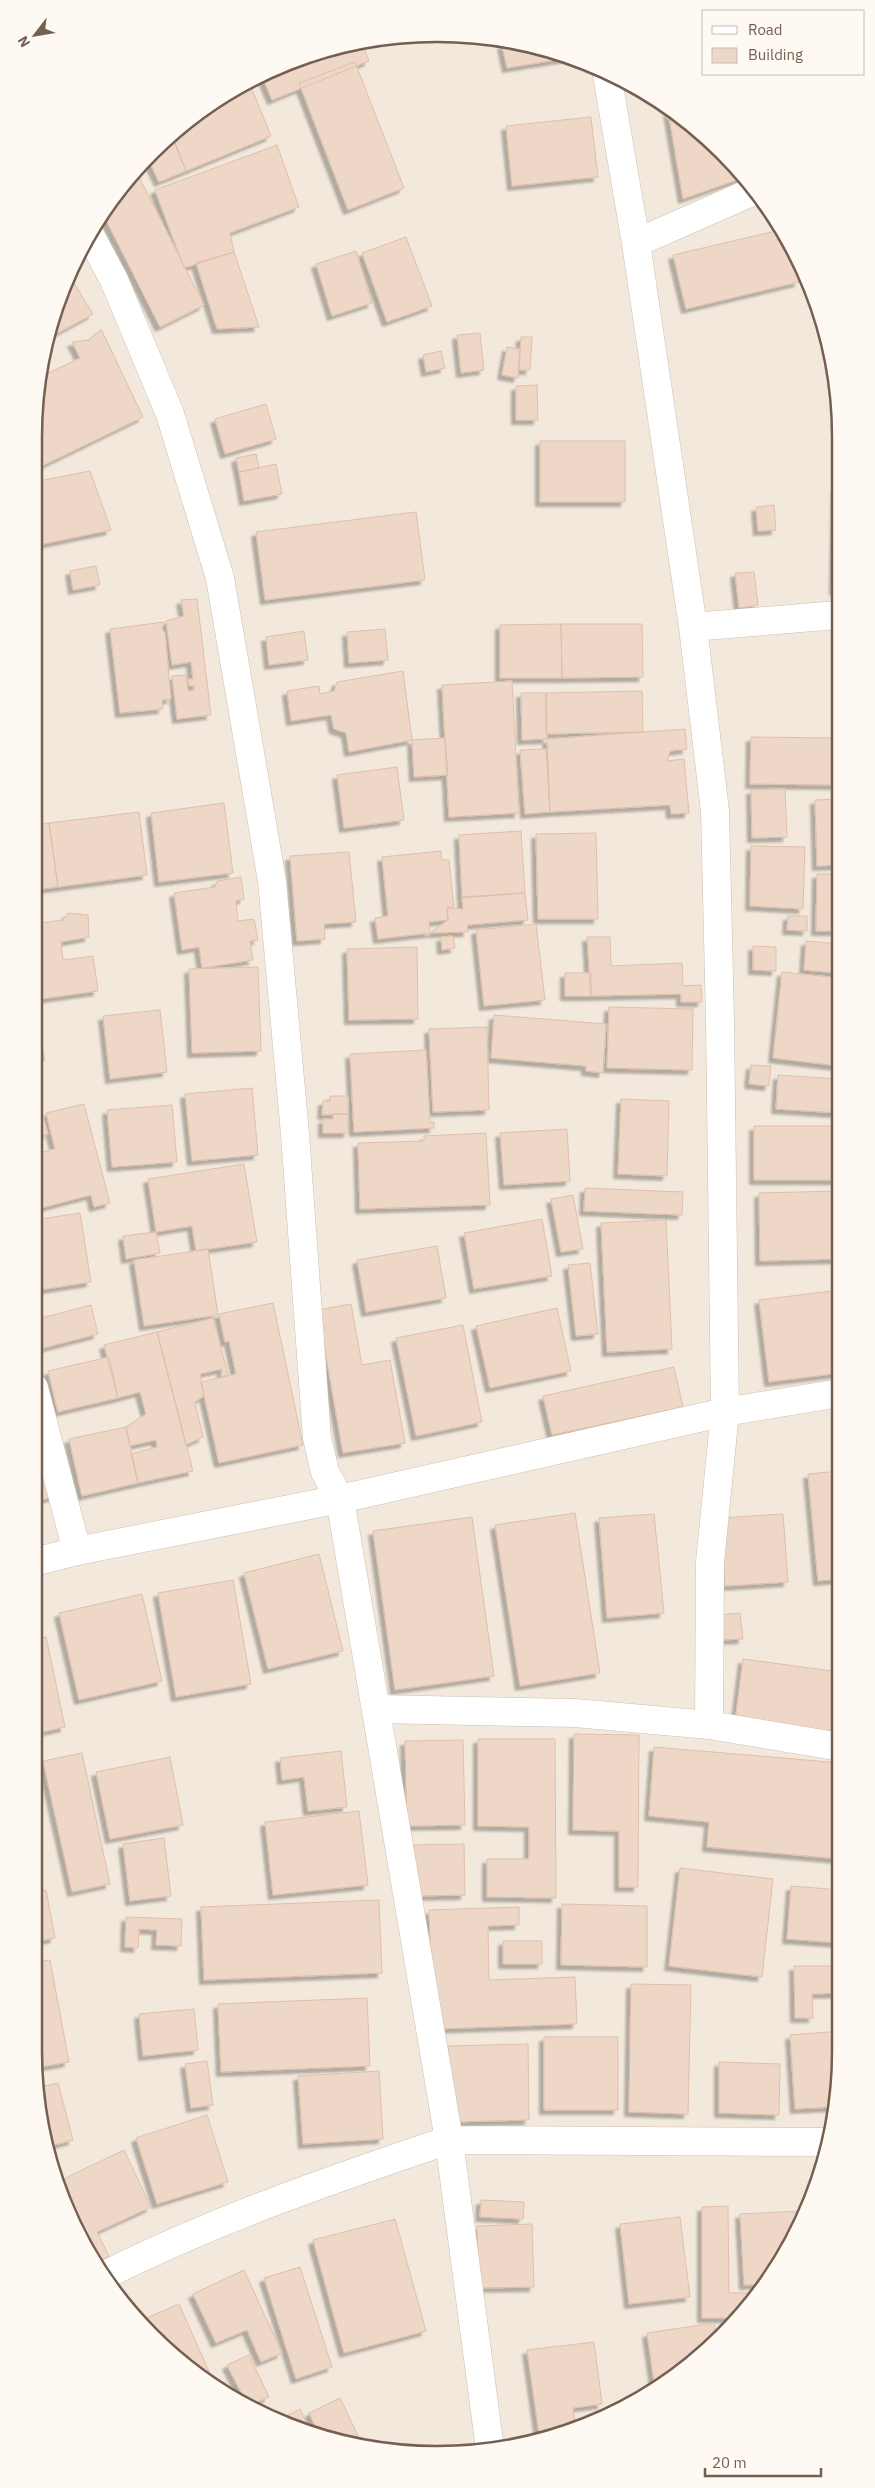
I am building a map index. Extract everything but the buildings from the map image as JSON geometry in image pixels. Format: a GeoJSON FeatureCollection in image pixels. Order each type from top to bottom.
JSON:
{"type":"FeatureCollection","features":[{"type":"Feature","properties":{"kind":"street"},"geometry":{"type":"LineString","coordinates":[[608,81],[636,243],[693,627],[715,811],[720,1020],[725,1412],[710,1562],[709,1725]]}},
{"type":"Feature","properties":{"kind":"street"},"geometry":{"type":"LineString","coordinates":[[636,243],[748,194]]}},
{"type":"Feature","properties":{"kind":"street"},"geometry":{"type":"LineString","coordinates":[[94,242],[114,280],[170,414],[220,578],[272,881],[295,1134],[317,1438],[326,1472],[340,1499],[449,2140],[489,2442]]}},
{"type":"Feature","properties":{"kind":"street"},"geometry":{"type":"LineString","coordinates":[[693,627],[832,615]]}},
{"type":"Feature","properties":{"kind":"street"},"geometry":{"type":"LineString","coordinates":[[42,1560],[77,1551],[340,1499],[725,1412],[832,1394]]}},
{"type":"Feature","properties":{"kind":"street"},"geometry":{"type":"LineString","coordinates":[[42,1418],[77,1551]]}},
{"type":"Feature","properties":{"kind":"street"},"geometry":{"type":"LineString","coordinates":[[376,1710],[575,1713],[709,1725],[832,1746]]}},
{"type":"Feature","properties":{"kind":"street"},"geometry":{"type":"LineString","coordinates":[[111,2272],[137,2259],[292,2194],[449,2140],[822,2142]]}},
{"type":"Feature","properties":{"kind":"shaded area"},"geometry":{"type":"Polygon","coordinates":[[[438,42],[463,43],[515,50],[564,63],[635,95],[678,124],[717,158],[751,197],[766,218],[792,263],[812,311],[825,360],[829,386],[832,412],[832,2076],[825,2128],[812,2177],[780,2248],[751,2291],[734,2311],[717,2330],[678,2364],[635,2393],[564,2425],[515,2438],[463,2445],[438,2446],[412,2445],[360,2438],[311,2425],[240,2393],[197,2364],[177,2347],[158,2330],[124,2291],[95,2248],[63,2177],[50,2128],[42,2050],[42,438],[43,412],[50,360],[63,311],[73,286],[95,240],[109,218],[124,197],[158,158],[197,124],[218,109],[240,95],[286,73],[311,63],[360,50],[412,43],[438,42]]]}}]}
